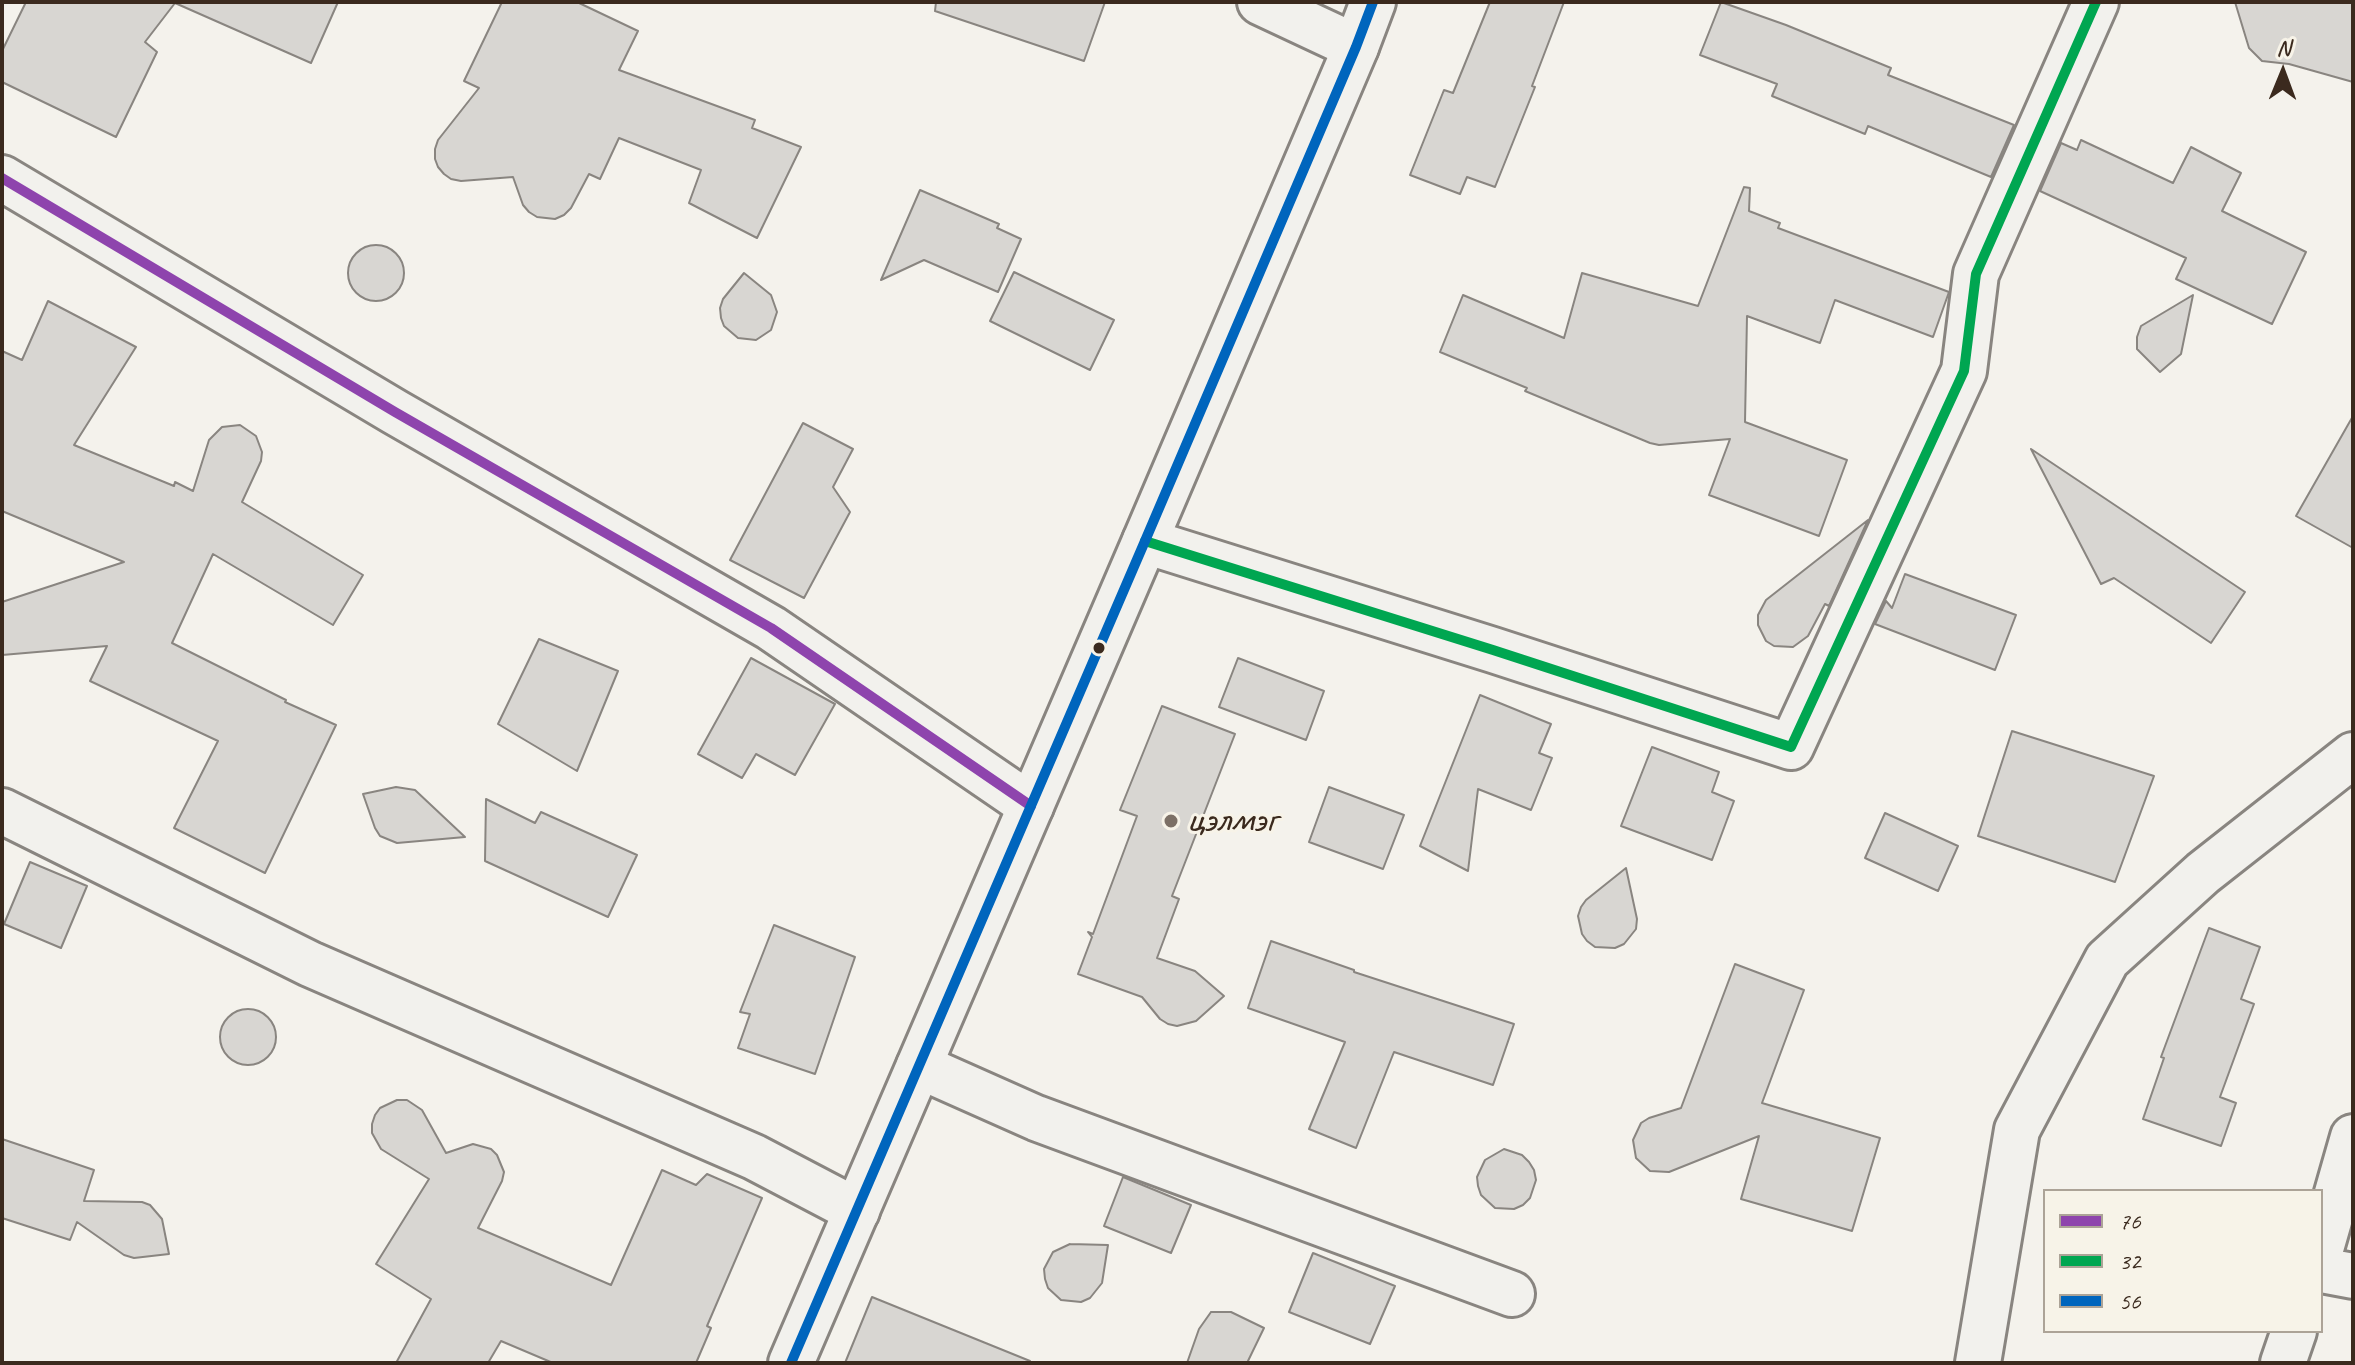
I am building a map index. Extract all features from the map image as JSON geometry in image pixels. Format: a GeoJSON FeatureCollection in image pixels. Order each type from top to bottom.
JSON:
{"type":"FeatureCollection","features":[{"type":"Feature","properties":{"kind":"street"},"geometry":{"type":"LineString","coordinates":[[1260,2],[1356,47]]}},
{"type":"Feature","properties":{"kind":"street"},"geometry":{"type":"LineString","coordinates":[[791,1363],[1373,2]]}},
{"type":"Feature","properties":{"kind":"street"},"geometry":{"type":"LineString","coordinates":[[1145,541],[1791,747],[1964,371],[1976,274],[2096,2]]}},
{"type":"Feature","properties":{"kind":"street"},"geometry":{"type":"LineString","coordinates":[[2,178],[395,412],[771,628],[1031,806]]}},
{"type":"Feature","properties":{"kind":"street"},"geometry":{"type":"LineString","coordinates":[[1978,1363],[2017,1130],[2107,960],[2203,873],[2353,755]]}},
{"type":"Feature","properties":{"kind":"street"},"geometry":{"type":"LineString","coordinates":[[2,811],[310,964],[754,1157],[857,1211]]}},
{"type":"Feature","properties":{"kind":"street"},"geometry":{"type":"LineString","coordinates":[[919,1066],[1036,1118],[1512,1294]]}},
{"type":"Feature","properties":{"kind":"street"},"geometry":{"type":"LineString","coordinates":[[2323,1242],[2353,1137]]}},
{"type":"Feature","properties":{"kind":"street"},"geometry":{"type":"LineString","coordinates":[[2323,1270],[2353,1276]]}},
{"type":"Feature","properties":{"kind":"street"},"geometry":{"type":"LineString","coordinates":[[2283,1363],[2293,1333]]}},
{"type":"Feature","properties":{"kind":"building"},"geometry":{"type":"Polygon","coordinates":[[[26,2],[338,2],[311,63],[175,3],[145,42],[157,52],[116,137],[2,82],[2,51],[26,2]]]}},
{"type":"Feature","properties":{"kind":"building"},"geometry":{"type":"Polygon","coordinates":[[[502,2],[577,2],[638,31],[619,70],[755,120],[752,128],[801,147],[757,238],[689,203],[701,170],[619,138],[600,179],[589,174],[571,208],[555,219],[537,217],[529,212],[523,205],[513,177],[461,181],[444,174],[435,159],[438,140],[479,88],[464,81],[502,2]]]}},
{"type":"Feature","properties":{"kind":"building"},"geometry":{"type":"Polygon","coordinates":[[[936,2],[1105,2],[1084,61],[935,11],[936,2]]]}},
{"type":"Feature","properties":{"kind":"building"},"geometry":{"type":"Polygon","coordinates":[[[1490,2],[1564,2],[1532,86],[1535,87],[1495,187],[1467,177],[1460,194],[1410,175],[1444,90],[1453,93],[1490,2]]]}},
{"type":"Feature","properties":{"kind":"building"},"geometry":{"type":"Polygon","coordinates":[[[1721,2],[1891,68],[1888,75],[2014,125],[1991,177],[1868,126],[1865,134],[1772,96],[1777,84],[1700,55],[1721,2]]]}},
{"type":"Feature","properties":{"kind":"building"},"geometry":{"type":"Polygon","coordinates":[[[2235,2],[2353,2],[2353,82],[2289,64],[2262,61],[2249,48],[2235,2]]]}},
{"type":"Feature","properties":{"kind":"building"},"geometry":{"type":"Polygon","coordinates":[[[2081,140],[2173,183],[2191,147],[2241,173],[2222,211],[2306,252],[2272,324],[2176,279],[2186,258],[2040,191],[2061,143],[2077,150],[2081,140]]]}},
{"type":"Feature","properties":{"kind":"building"},"geometry":{"type":"Polygon","coordinates":[[[1744,187],[1750,188],[1749,211],[1780,223],[1778,228],[1949,292],[1933,337],[1835,300],[1820,343],[1747,316],[1745,422],[1847,460],[1819,536],[1709,495],[1730,439],[1659,445],[1650,443],[1440,352],[1463,295],[1564,338],[1582,273],[1698,306],[1744,187]]]}},
{"type":"Feature","properties":{"kind":"building"},"geometry":{"type":"Polygon","coordinates":[[[920,190],[999,224],[997,228],[1021,239],[998,292],[924,260],[881,280],[920,190]]]}},
{"type":"Feature","properties":{"kind":"building"},"geometry":{"type":"Polygon","coordinates":[[[376,245],[396,253],[404,273],[396,293],[376,301],[356,293],[348,273],[356,253],[376,245]]]}},
{"type":"Feature","properties":{"kind":"building"},"geometry":{"type":"Polygon","coordinates":[[[1014,272],[1114,320],[1090,370],[990,321],[1014,272]]]}},
{"type":"Feature","properties":{"kind":"building"},"geometry":{"type":"Polygon","coordinates":[[[744,273],[771,295],[777,312],[771,330],[756,340],[738,338],[724,326],[721,318],[723,299],[744,273]]]}},
{"type":"Feature","properties":{"kind":"building"},"geometry":{"type":"Polygon","coordinates":[[[2193,295],[2181,354],[2160,372],[2137,349],[2141,326],[2193,295]]]}},
{"type":"Feature","properties":{"kind":"building"},"geometry":{"type":"Polygon","coordinates":[[[48,301],[136,347],[74,445],[193,491],[209,440],[222,427],[240,425],[256,436],[262,452],[261,461],[242,502],[363,575],[333,625],[213,554],[172,643],[336,725],[265,873],[174,828],[218,741],[90,681],[107,646],[2,655],[2,602],[124,562],[2,511],[2,351],[22,360],[48,301]]]}},
{"type":"Feature","properties":{"kind":"building"},"geometry":{"type":"Polygon","coordinates":[[[2353,416],[2353,548],[2296,516],[2353,416]]]}},
{"type":"Feature","properties":{"kind":"building"},"geometry":{"type":"Polygon","coordinates":[[[803,423],[853,449],[833,487],[850,512],[804,598],[730,560],[803,423]]]}},
{"type":"Feature","properties":{"kind":"building"},"geometry":{"type":"Polygon","coordinates":[[[2031,449],[2245,592],[2211,643],[2114,578],[2101,584],[2031,449]]]}},
{"type":"Feature","properties":{"kind":"building"},"geometry":{"type":"Polygon","coordinates":[[[1868,520],[1829,606],[1825,604],[1808,636],[1793,647],[1774,646],[1766,641],[1758,625],[1758,615],[1766,600],[1868,520]]]}},
{"type":"Feature","properties":{"kind":"building"},"geometry":{"type":"Polygon","coordinates":[[[1905,574],[2016,615],[1995,670],[1875,624],[1886,601],[1892,608],[1905,574]]]}},
{"type":"Feature","properties":{"kind":"building"},"geometry":{"type":"Polygon","coordinates":[[[539,639],[618,671],[577,771],[498,724],[539,639]]]}},
{"type":"Feature","properties":{"kind":"building"},"geometry":{"type":"Polygon","coordinates":[[[751,658],[835,704],[795,775],[756,754],[742,778],[698,754],[751,658]]]}},
{"type":"Feature","properties":{"kind":"building"},"geometry":{"type":"Polygon","coordinates":[[[1238,658],[1324,691],[1306,740],[1219,707],[1238,658]]]}},
{"type":"Feature","properties":{"kind":"building"},"geometry":{"type":"Polygon","coordinates":[[[1480,695],[1551,724],[1539,753],[1552,758],[1531,810],[1478,789],[1468,871],[1420,846],[1480,695]]]}},
{"type":"Feature","properties":{"kind":"building"},"geometry":{"type":"Polygon","coordinates":[[[1162,706],[1235,734],[1172,896],[1179,899],[1157,958],[1195,971],[1224,996],[1196,1021],[1177,1026],[1160,1019],[1142,997],[1078,974],[1092,937],[1088,932],[1093,934],[1137,816],[1120,810],[1162,706]]]}},
{"type":"Feature","properties":{"kind":"building"},"geometry":{"type":"Polygon","coordinates":[[[2012,731],[2154,776],[2115,882],[1978,836],[2012,731]]]}},
{"type":"Feature","properties":{"kind":"building"},"geometry":{"type":"Polygon","coordinates":[[[1652,747],[1719,772],[1712,792],[1734,801],[1712,860],[1621,826],[1652,747]]]}},
{"type":"Feature","properties":{"kind":"building"},"geometry":{"type":"Polygon","coordinates":[[[396,787],[415,790],[465,837],[397,843],[380,836],[363,794],[396,787]]]}},
{"type":"Feature","properties":{"kind":"building"},"geometry":{"type":"Polygon","coordinates":[[[1329,787],[1404,815],[1383,869],[1309,842],[1329,787]]]}},
{"type":"Feature","properties":{"kind":"building"},"geometry":{"type":"Polygon","coordinates":[[[486,799],[535,823],[541,812],[637,855],[608,917],[485,861],[486,799]]]}},
{"type":"Feature","properties":{"kind":"building"},"geometry":{"type":"Polygon","coordinates":[[[1885,813],[1958,846],[1938,891],[1865,858],[1885,813]]]}},
{"type":"Feature","properties":{"kind":"building"},"geometry":{"type":"Polygon","coordinates":[[[30,862],[87,886],[61,948],[4,924],[30,862]]]}},
{"type":"Feature","properties":{"kind":"building"},"geometry":{"type":"Polygon","coordinates":[[[1626,868],[1637,919],[1636,929],[1624,944],[1615,948],[1595,947],[1582,934],[1578,916],[1581,907],[1626,868]]]}},
{"type":"Feature","properties":{"kind":"building"},"geometry":{"type":"Polygon","coordinates":[[[774,925],[855,957],[815,1074],[738,1048],[750,1014],[740,1012],[774,925]]]}},
{"type":"Feature","properties":{"kind":"building"},"geometry":{"type":"Polygon","coordinates":[[[2209,928],[2260,947],[2241,999],[2254,1004],[2220,1097],[2236,1103],[2221,1146],[2143,1119],[2164,1058],[2161,1057],[2209,928]]]}},
{"type":"Feature","properties":{"kind":"building"},"geometry":{"type":"Polygon","coordinates":[[[1271,941],[1354,972],[1514,1024],[1493,1085],[1394,1052],[1356,1148],[1309,1129],[1345,1042],[1248,1008],[1271,941]]]}},
{"type":"Feature","properties":{"kind":"building"},"geometry":{"type":"Polygon","coordinates":[[[1735,964],[1804,990],[1762,1103],[1880,1138],[1852,1231],[1741,1199],[1759,1136],[1669,1172],[1650,1171],[1636,1158],[1633,1140],[1641,1123],[1681,1108],[1735,964]]]}},
{"type":"Feature","properties":{"kind":"building"},"geometry":{"type":"Polygon","coordinates":[[[248,1009],[268,1017],[276,1037],[268,1057],[248,1065],[228,1057],[220,1037],[228,1017],[248,1009]]]}},
{"type":"Feature","properties":{"kind":"building"},"geometry":{"type":"Polygon","coordinates":[[[397,1100],[407,1100],[422,1110],[446,1153],[473,1144],[491,1149],[497,1155],[504,1172],[502,1181],[478,1228],[611,1285],[662,1170],[696,1185],[707,1174],[762,1198],[707,1326],[711,1328],[696,1363],[553,1363],[501,1341],[488,1363],[396,1363],[431,1299],[376,1264],[429,1179],[381,1149],[372,1133],[372,1124],[380,1108],[397,1100]]]}},
{"type":"Feature","properties":{"kind":"building"},"geometry":{"type":"Polygon","coordinates":[[[2,1139],[94,1170],[84,1201],[142,1202],[150,1205],[162,1219],[169,1254],[134,1258],[124,1255],[77,1222],[70,1240],[2,1218],[2,1139]]]}},
{"type":"Feature","properties":{"kind":"building"},"geometry":{"type":"Polygon","coordinates":[[[1504,1149],[1522,1155],[1534,1170],[1536,1180],[1530,1198],[1514,1209],[1495,1208],[1481,1195],[1478,1186],[1477,1177],[1485,1160],[1504,1149]]]}},
{"type":"Feature","properties":{"kind":"building"},"geometry":{"type":"Polygon","coordinates":[[[1123,1177],[1191,1205],[1171,1253],[1104,1226],[1123,1177]]]}},
{"type":"Feature","properties":{"kind":"building"},"geometry":{"type":"Polygon","coordinates":[[[1070,1244],[1108,1245],[1102,1283],[1090,1298],[1081,1302],[1061,1300],[1048,1288],[1045,1279],[1044,1269],[1053,1252],[1070,1244]]]}},
{"type":"Feature","properties":{"kind":"building"},"geometry":{"type":"Polygon","coordinates":[[[1313,1253],[1395,1286],[1370,1344],[1289,1312],[1313,1253]]]}},
{"type":"Feature","properties":{"kind":"building"},"geometry":{"type":"Polygon","coordinates":[[[872,1297],[1030,1361],[845,1363],[872,1297]]]}},
{"type":"Feature","properties":{"kind":"building"},"geometry":{"type":"Polygon","coordinates":[[[1211,1312],[1231,1312],[1264,1328],[1247,1363],[1187,1363],[1199,1329],[1211,1312]]]}},
{"type":"Feature","properties":{"kind":"transit line","name":"56"},"geometry":{"type":"LineString","coordinates":[[791,1363],[1373,2]]}},
{"type":"Feature","properties":{"kind":"transit line","name":"32"},"geometry":{"type":"LineString","coordinates":[[1145,541],[1791,747],[1964,371],[1976,274],[2096,2]]}},
{"type":"Feature","properties":{"kind":"transit line","name":"76"},"geometry":{"type":"LineString","coordinates":[[2,178],[395,412],[771,628],[1031,806]]}},
{"type":"Feature","properties":{"kind":"place","name":"цэлмэг"},"geometry":{"type":"Point","coordinates":[1171,821]}}]}
